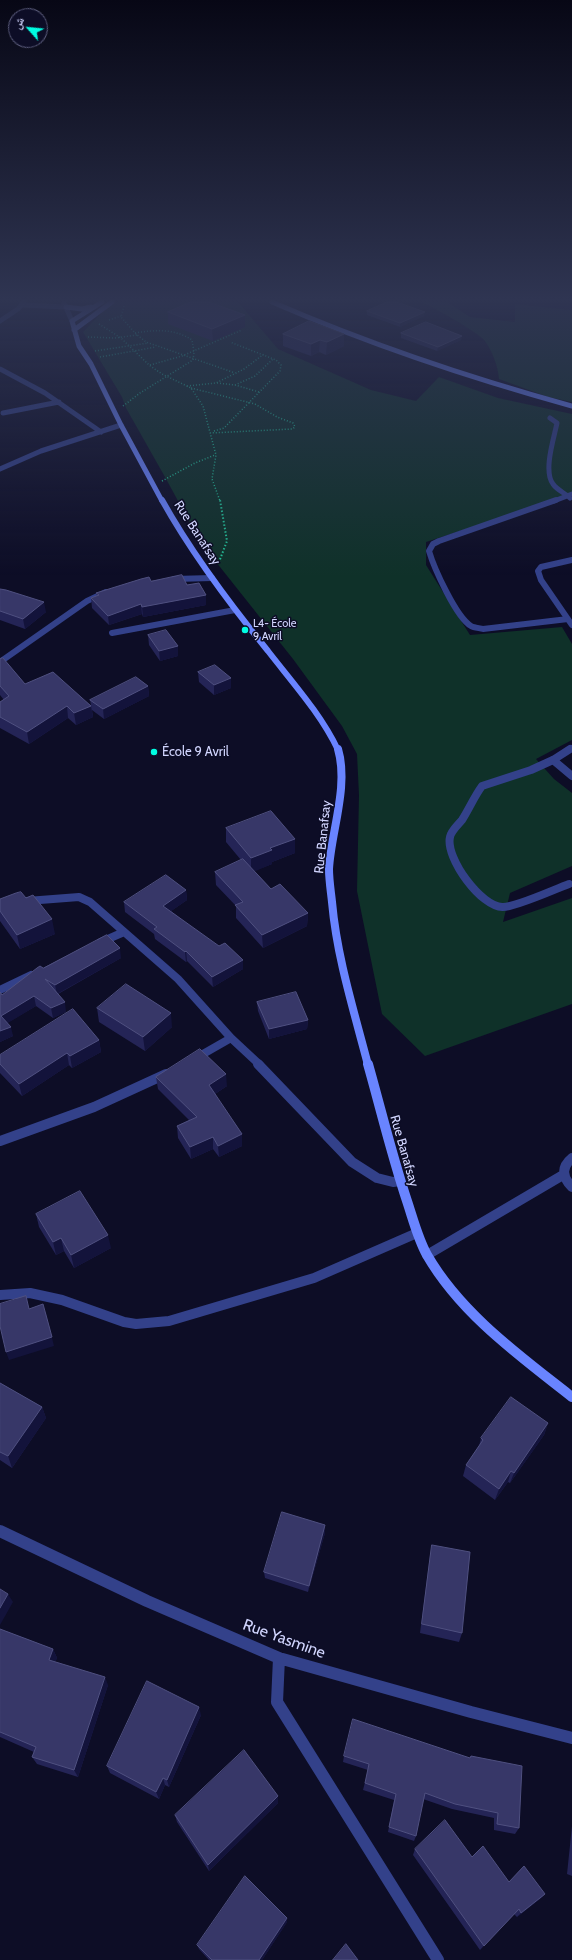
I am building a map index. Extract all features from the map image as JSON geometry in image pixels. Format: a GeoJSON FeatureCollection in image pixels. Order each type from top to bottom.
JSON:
{"type":"FeatureCollection","features":[{"type":"Feature","properties":{"kind":"main road","name":"Rue Banafsay"},"geometry":{"type":"LineString","coordinates":[[107,393],[121,425],[182,536],[235,610],[298,690],[324,726],[338,749],[341,782],[329,870],[334,928],[340,961],[400,1181],[416,1233],[427,1255],[450,1288],[481,1321],[521,1357],[572,1397]]}},
{"type":"Feature","properties":{"kind":"main road"},"geometry":{"type":"LineString","coordinates":[[524,393],[572,406]]}},
{"type":"Feature","properties":{"kind":"street"},"geometry":{"type":"LineString","coordinates":[[43,393],[101,432]]}},
{"type":"Feature","properties":{"kind":"street"},"geometry":{"type":"LineString","coordinates":[[3,413],[58,402]]}},
{"type":"Feature","properties":{"kind":"street"},"geometry":{"type":"LineString","coordinates":[[550,418],[557,423],[549,468],[551,481],[557,489],[570,496]]}},
{"type":"Feature","properties":{"kind":"street"},"geometry":{"type":"LineString","coordinates":[[0,468],[40,451],[121,425]]}},
{"type":"Feature","properties":{"kind":"street"},"geometry":{"type":"LineString","coordinates":[[568,619],[483,629],[471,626],[448,593],[432,562],[429,551],[433,544],[439,541],[570,496]]}},
{"type":"Feature","properties":{"kind":"street"},"geometry":{"type":"LineString","coordinates":[[572,560],[541,567],[538,571],[542,580],[572,625]]}},
{"type":"Feature","properties":{"kind":"street"},"geometry":{"type":"LineString","coordinates":[[170,580],[212,578]]}},
{"type":"Feature","properties":{"kind":"street"},"geometry":{"type":"LineString","coordinates":[[0,662],[18,652],[87,601],[114,590]]}},
{"type":"Feature","properties":{"kind":"street"},"geometry":{"type":"LineString","coordinates":[[112,634],[235,610]]}},
{"type":"Feature","properties":{"kind":"street"},"geometry":{"type":"LineString","coordinates":[[569,884],[508,907],[497,906],[483,898],[472,887],[452,854],[450,835],[458,826],[482,786],[531,770],[553,760],[572,748]]}},
{"type":"Feature","properties":{"kind":"street"},"geometry":{"type":"LineString","coordinates":[[553,760],[572,776]]}},
{"type":"Feature","properties":{"kind":"street"},"geometry":{"type":"LineString","coordinates":[[16,902],[81,897],[90,902],[178,979],[231,1038],[264,1069],[352,1162],[377,1178],[393,1182],[400,1181]]}},
{"type":"Feature","properties":{"kind":"street"},"geometry":{"type":"LineString","coordinates":[[95,945],[124,932]]}},
{"type":"Feature","properties":{"kind":"street"},"geometry":{"type":"LineString","coordinates":[[0,990],[39,971]]}},
{"type":"Feature","properties":{"kind":"street"},"geometry":{"type":"LineString","coordinates":[[186,1063],[231,1038]]}},
{"type":"Feature","properties":{"kind":"street"},"geometry":{"type":"LineString","coordinates":[[0,1141],[94,1107],[174,1070]]}},
{"type":"Feature","properties":{"kind":"street"},"geometry":{"type":"LineString","coordinates":[[572,1158],[566,1163],[563,1175],[572,1188]]}},
{"type":"Feature","properties":{"kind":"street"},"geometry":{"type":"LineString","coordinates":[[427,1255],[563,1175]]}},
{"type":"Feature","properties":{"kind":"street"},"geometry":{"type":"LineString","coordinates":[[0,1295],[30,1293],[62,1300],[124,1322],[136,1324],[169,1321],[314,1278],[416,1233]]}},
{"type":"Feature","properties":{"kind":"street","name":"Rue Yasmine"},"geometry":{"type":"LineString","coordinates":[[0,1531],[146,1601],[279,1658],[471,1712],[572,1738]]}},
{"type":"Feature","properties":{"kind":"street"},"geometry":{"type":"LineString","coordinates":[[279,1658],[277,1702],[438,1960]]}},
{"type":"Feature","properties":{"kind":"path"},"geometry":{"type":"LineString","coordinates":[[115,413],[139,393]]}},
{"type":"Feature","properties":{"kind":"path"},"geometry":{"type":"LineString","coordinates":[[194,393],[202,406],[216,455],[212,479],[222,506],[227,541],[219,562],[203,566]]}},
{"type":"Feature","properties":{"kind":"path"},"geometry":{"type":"LineString","coordinates":[[210,433],[292,429],[295,427],[293,423],[249,403],[212,393]]}},
{"type":"Feature","properties":{"kind":"path"},"geometry":{"type":"LineString","coordinates":[[210,433],[224,428],[258,393]]}},
{"type":"Feature","properties":{"kind":"path"},"geometry":{"type":"LineString","coordinates":[[154,485],[195,462],[216,455]]}},
{"type":"Feature","properties":{"kind":"green space"},"geometry":{"type":"Polygon","coordinates":[[[120,393],[385,393],[416,401],[423,393],[485,393],[498,398],[572,414],[572,495],[426,542],[426,565],[470,635],[562,627],[572,644],[572,740],[536,759],[554,779],[572,793],[572,866],[510,893],[503,922],[572,898],[572,1004],[425,1056],[382,1014],[357,891],[359,795],[357,754],[342,726],[293,659],[201,543],[126,408],[120,393]]]}},
{"type":"Feature","properties":{"kind":"green space"},"geometry":{"type":"Polygon","coordinates":[[[538,393],[572,393],[572,402],[538,393]]]}},
{"type":"Feature","properties":{"kind":"building"},"geometry":{"type":"Polygon","coordinates":[[[182,575],[187,585],[199,583],[206,595],[142,607],[141,604],[108,616],[91,598],[99,595],[96,593],[141,579],[149,577],[151,581],[182,575]]]}},
{"type":"Feature","properties":{"kind":"building"},"geometry":{"type":"Polygon","coordinates":[[[0,589],[44,602],[23,619],[0,611],[0,589]]]}},
{"type":"Feature","properties":{"kind":"building"},"geometry":{"type":"Polygon","coordinates":[[[166,630],[178,646],[159,651],[148,635],[166,630]]]}},
{"type":"Feature","properties":{"kind":"building"},"geometry":{"type":"Polygon","coordinates":[[[3,658],[25,684],[53,672],[91,706],[74,713],[67,706],[27,732],[0,717],[0,702],[9,696],[0,686],[0,659],[3,658]]]}},
{"type":"Feature","properties":{"kind":"building"},"geometry":{"type":"Polygon","coordinates":[[[215,665],[231,678],[214,685],[198,672],[215,665]]]}},
{"type":"Feature","properties":{"kind":"building"},"geometry":{"type":"Polygon","coordinates":[[[136,677],[148,686],[103,709],[90,700],[136,677]]]}},
{"type":"Feature","properties":{"kind":"building"},"geometry":{"type":"Polygon","coordinates":[[[271,811],[295,839],[270,848],[272,850],[251,858],[226,828],[271,811]]]}},
{"type":"Feature","properties":{"kind":"building"},"geometry":{"type":"Polygon","coordinates":[[[243,859],[271,889],[280,884],[308,913],[262,935],[235,905],[243,902],[215,872],[243,859]]]}},
{"type":"Feature","properties":{"kind":"building"},"geometry":{"type":"Polygon","coordinates":[[[166,875],[186,890],[163,906],[219,946],[225,943],[243,960],[212,977],[186,951],[185,952],[154,929],[157,927],[124,902],[166,875]]]}},
{"type":"Feature","properties":{"kind":"building"},"geometry":{"type":"Polygon","coordinates":[[[21,892],[26,898],[33,895],[52,919],[17,935],[0,911],[0,899],[21,892]]]}},
{"type":"Feature","properties":{"kind":"building"},"geometry":{"type":"Polygon","coordinates":[[[107,935],[120,948],[55,985],[45,979],[65,1002],[51,1008],[34,996],[1,1016],[11,1027],[0,1031],[0,992],[2,995],[40,966],[43,968],[107,935]]]}},
{"type":"Feature","properties":{"kind":"building"},"geometry":{"type":"Polygon","coordinates":[[[126,984],[171,1013],[143,1037],[97,1008],[126,984]]]}},
{"type":"Feature","properties":{"kind":"building"},"geometry":{"type":"Polygon","coordinates":[[[296,992],[308,1020],[269,1029],[257,1002],[296,992]]]}},
{"type":"Feature","properties":{"kind":"building"},"geometry":{"type":"Polygon","coordinates":[[[73,1009],[99,1040],[70,1056],[67,1053],[19,1084],[0,1064],[0,1055],[73,1009]]]}},
{"type":"Feature","properties":{"kind":"building"},"geometry":{"type":"Polygon","coordinates":[[[200,1049],[226,1074],[209,1085],[242,1134],[218,1146],[213,1137],[190,1147],[177,1126],[197,1117],[156,1077],[200,1049]]]}},
{"type":"Feature","properties":{"kind":"building"},"geometry":{"type":"Polygon","coordinates":[[[80,1191],[108,1235],[71,1255],[61,1238],[53,1242],[36,1214],[80,1191]]]}},
{"type":"Feature","properties":{"kind":"building"},"geometry":{"type":"Polygon","coordinates":[[[26,1296],[29,1309],[43,1304],[52,1337],[6,1352],[0,1326],[0,1304],[26,1296]]]}},
{"type":"Feature","properties":{"kind":"building"},"geometry":{"type":"Polygon","coordinates":[[[0,1383],[42,1407],[8,1456],[0,1452],[0,1383]]]}},
{"type":"Feature","properties":{"kind":"building"},"geometry":{"type":"Polygon","coordinates":[[[511,1397],[548,1423],[514,1473],[511,1471],[499,1489],[466,1465],[483,1440],[481,1438],[511,1397]]]}},
{"type":"Feature","properties":{"kind":"building"},"geometry":{"type":"Polygon","coordinates":[[[282,1512],[325,1525],[309,1586],[264,1572],[282,1512]]]}},
{"type":"Feature","properties":{"kind":"building"},"geometry":{"type":"Polygon","coordinates":[[[432,1545],[470,1552],[462,1633],[422,1624],[432,1545]]]}},
{"type":"Feature","properties":{"kind":"building"},"geometry":{"type":"Polygon","coordinates":[[[0,1589],[8,1594],[0,1608],[0,1589]]]}},
{"type":"Feature","properties":{"kind":"building"},"geometry":{"type":"Polygon","coordinates":[[[0,1629],[53,1649],[49,1660],[105,1677],[74,1770],[32,1757],[36,1747],[0,1732],[0,1629]]]}},
{"type":"Feature","properties":{"kind":"building"},"geometry":{"type":"Polygon","coordinates":[[[147,1681],[199,1707],[167,1780],[163,1778],[156,1792],[107,1766],[147,1681]]]}},
{"type":"Feature","properties":{"kind":"building"},"geometry":{"type":"Polygon","coordinates":[[[353,1719],[470,1758],[471,1756],[522,1766],[519,1828],[497,1824],[498,1813],[455,1804],[425,1793],[416,1836],[389,1827],[396,1794],[365,1783],[369,1764],[344,1756],[353,1719]]]}},
{"type":"Feature","properties":{"kind":"building"},"geometry":{"type":"Polygon","coordinates":[[[244,1750],[278,1796],[208,1865],[175,1815],[244,1750]]]}},
{"type":"Feature","properties":{"kind":"building"},"geometry":{"type":"Polygon","coordinates":[[[445,1820],[472,1857],[483,1846],[509,1882],[524,1866],[545,1894],[521,1913],[519,1909],[484,1946],[415,1849],[445,1820]]]}},
{"type":"Feature","properties":{"kind":"building"},"geometry":{"type":"Polygon","coordinates":[[[245,1876],[287,1918],[259,1960],[212,1960],[197,1945],[245,1876]]]}},
{"type":"Feature","properties":{"kind":"building"},"geometry":{"type":"Polygon","coordinates":[[[346,1944],[358,1960],[333,1960],[346,1944]]]}},
{"type":"Feature","properties":{"kind":"place","name":"L4- École 9 Avril"},"geometry":{"type":"Point","coordinates":[245,630]}},
{"type":"Feature","properties":{"kind":"place","name":"École 9 Avril"},"geometry":{"type":"Point","coordinates":[154,752]}}]}
